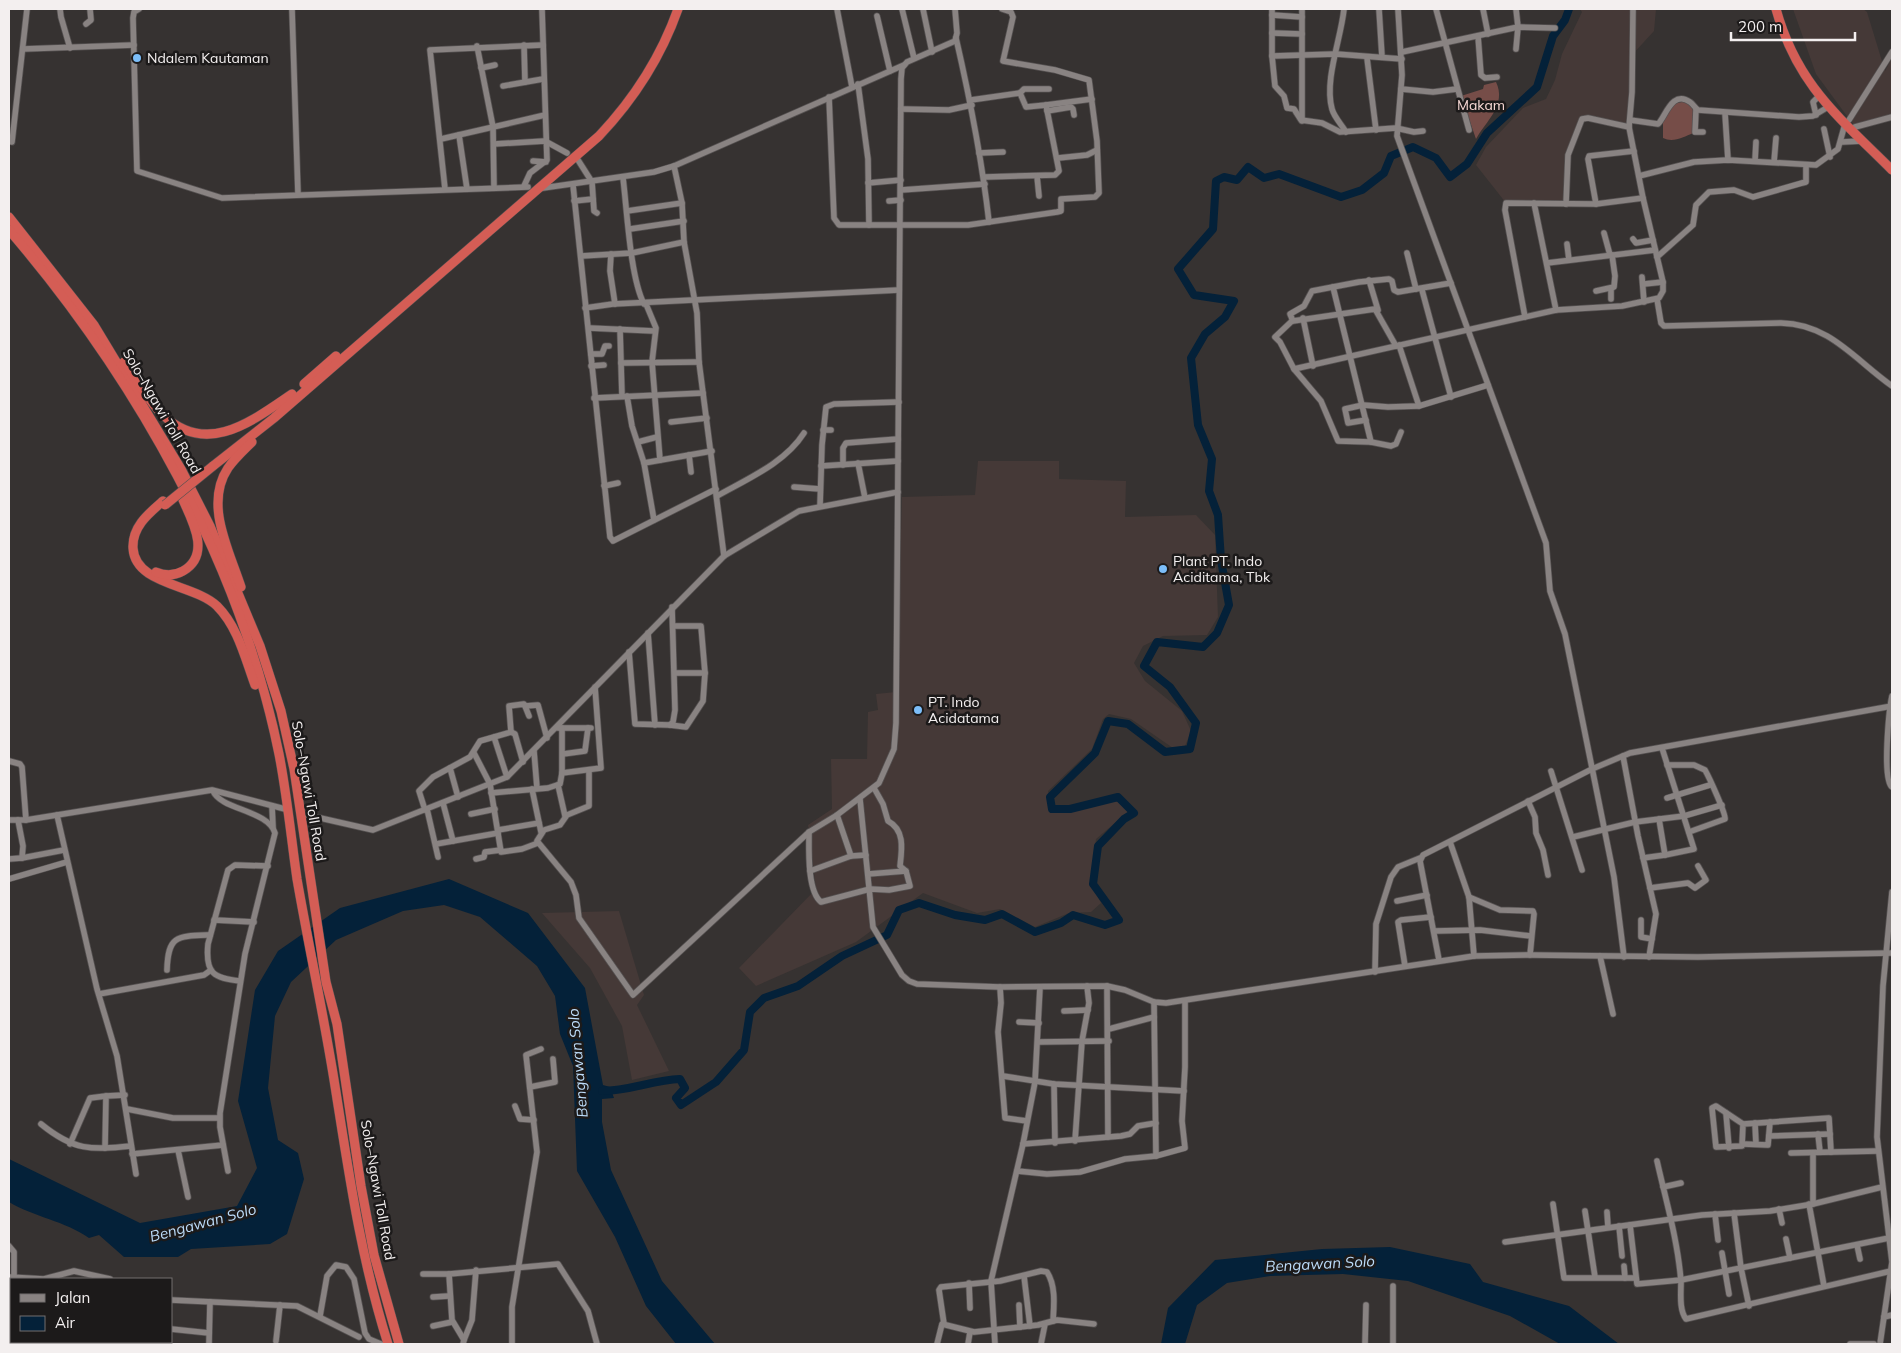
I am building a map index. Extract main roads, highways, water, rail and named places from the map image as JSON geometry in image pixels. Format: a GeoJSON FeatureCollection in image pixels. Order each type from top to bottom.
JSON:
{"type":"FeatureCollection","features":[{"type":"Feature","properties":{"kind":"highway"},"geometry":{"type":"LineString","coordinates":[[212,465],[598,130],[629,93],[650,61],[664,34],[673,9]]}},
{"type":"Feature","properties":{"kind":"highway"},"geometry":{"type":"LineString","coordinates":[[274,732],[239,640],[225,615],[205,598],[153,577],[139,565],[133,550],[134,534],[146,515],[274,418],[599,136],[621,112],[644,79],[664,45],[678,9]]}},
{"type":"Feature","properties":{"kind":"highway"},"geometry":{"type":"LineString","coordinates":[[1776,9],[1794,58],[1819,96],[1828,107],[1850,124],[1863,142],[1891,166]]}},
{"type":"Feature","properties":{"kind":"highway"},"geometry":{"type":"LineString","coordinates":[[1782,9],[1794,44],[1806,68],[1822,92],[1891,166]]}},
{"type":"Feature","properties":{"kind":"highway","name":"Solo–Ngawi Toll Road"},"geometry":{"type":"LineString","coordinates":[[9,217],[94,325],[182,469],[210,526],[251,623],[288,738],[326,982],[337,1024],[361,1186],[374,1255],[399,1344]]}},
{"type":"Feature","properties":{"kind":"highway","name":"Solo–Ngawi Toll Road"},"geometry":{"type":"LineString","coordinates":[[9,230],[88,332],[156,440],[205,532],[239,614],[274,732],[287,801],[293,848],[350,1189],[365,1265],[388,1344]]}},
{"type":"Feature","properties":{"kind":"highway"},"geometry":{"type":"LineString","coordinates":[[94,325],[106,336],[162,414],[186,430],[210,435],[230,431],[292,394]]}},
{"type":"Feature","properties":{"kind":"highway"},"geometry":{"type":"LineString","coordinates":[[251,623],[221,525],[217,502],[218,493],[228,468],[274,418]]}},
{"type":"Feature","properties":{"kind":"highway"},"geometry":{"type":"LineString","coordinates":[[156,440],[195,528],[198,542],[195,558],[190,565],[179,573],[169,575],[148,568],[139,556],[138,548],[142,530],[164,503]]}},
{"type":"Feature","properties":{"kind":"water","name":"Bengawan Solo"},"geometry":{"type":"Polygon","coordinates":[[[449,879],[528,913],[585,988],[603,1085],[610,1087],[614,1098],[602,1099],[602,1122],[611,1170],[662,1281],[715,1344],[676,1344],[646,1306],[615,1237],[577,1171],[573,1066],[560,1034],[555,996],[537,966],[480,917],[444,905],[403,911],[336,940],[291,982],[275,1016],[268,1088],[278,1140],[298,1153],[304,1179],[287,1234],[270,1244],[191,1249],[178,1257],[124,1257],[99,1235],[89,1238],[70,1227],[29,1212],[9,1202],[9,1159],[140,1223],[237,1206],[257,1168],[238,1101],[255,990],[278,951],[340,908],[449,879]]]}},
{"type":"Feature","properties":{"kind":"water","name":"Bengawan Solo"},"geometry":{"type":"Polygon","coordinates":[[[1390,1247],[1470,1264],[1483,1282],[1569,1306],[1619,1344],[1560,1344],[1510,1316],[1408,1281],[1343,1274],[1270,1276],[1227,1283],[1197,1305],[1185,1344],[1161,1344],[1168,1308],[1215,1260],[1322,1249],[1390,1247]]]}},
{"type":"Feature","properties":{"kind":"waterway"},"geometry":{"type":"LineString","coordinates":[[602,1091],[612,1091],[660,1081],[680,1079],[685,1088],[676,1098],[681,1105],[716,1082],[744,1050],[750,1012],[764,998],[798,986],[842,956],[887,935],[899,910],[919,903],[955,915],[985,920],[1002,914],[1035,932],[1061,923],[1073,915],[1105,925],[1119,920],[1093,884],[1098,846],[1124,819],[1134,813],[1118,797],[1070,809],[1052,809],[1050,797],[1095,753],[1108,721],[1128,724],[1165,752],[1190,749],[1196,723],[1170,687],[1144,666],[1157,642],[1203,647],[1217,633],[1229,605],[1221,560],[1218,515],[1209,491],[1212,459],[1198,425],[1191,358],[1205,334],[1225,317],[1234,301],[1194,295],[1178,269],[1213,229],[1216,181],[1224,177],[1237,180],[1248,167],[1264,178],[1279,174],[1341,197],[1362,190],[1384,173],[1391,156],[1413,147],[1436,158],[1450,177],[1467,164],[1487,133],[1537,87],[1553,36],[1565,20],[1569,9]]}},
{"type":"Feature","properties":{"kind":"place","name":"Ndalem Kautaman"},"geometry":{"type":"Point","coordinates":[137,58]}},
{"type":"Feature","properties":{"kind":"place","name":"Plant PT. Indo Aciditama, Tbk"},"geometry":{"type":"Point","coordinates":[1163,569]}},
{"type":"Feature","properties":{"kind":"place","name":"PT. Indo Acidatama"},"geometry":{"type":"Point","coordinates":[918,710]}},
{"type":"Feature","properties":{"kind":"park label","name":"Makam"},"geometry":{"type":"Point","coordinates":[1481,105]}}]}
